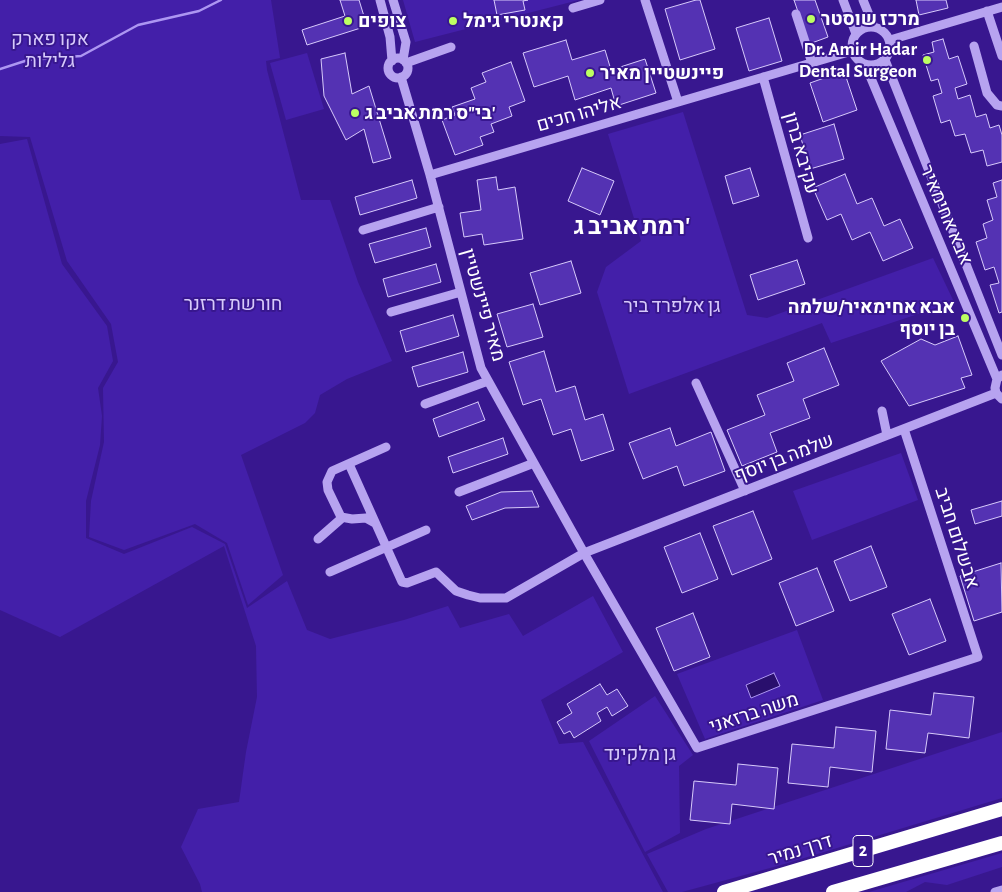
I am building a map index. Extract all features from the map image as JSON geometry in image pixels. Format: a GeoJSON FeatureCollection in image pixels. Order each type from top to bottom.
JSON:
{"type":"FeatureCollection","features":[{"type":"Feature","properties":{"kind":"highway","name":"דרך נמיר"},"geometry":{"type":"LineString","coordinates":[[724,892],[1002,810]]}},
{"type":"Feature","properties":{"kind":"highway","name":"2"},"geometry":{"type":"LineString","coordinates":[[833,892],[1002,843]]}},
{"type":"Feature","properties":{"kind":"street"},"geometry":{"type":"LineString","coordinates":[[380,0],[390,37],[392,61],[388,69],[395,78],[401,78],[407,71],[404,62],[406,42],[392,0]]}},
{"type":"Feature","properties":{"kind":"street"},"geometry":{"type":"LineString","coordinates":[[573,8],[600,0]]}},
{"type":"Feature","properties":{"kind":"street"},"geometry":{"type":"LineString","coordinates":[[645,0],[678,102]]}},
{"type":"Feature","properties":{"kind":"street"},"geometry":{"type":"LineString","coordinates":[[842,0],[856,34]]}},
{"type":"Feature","properties":{"kind":"street"},"geometry":{"type":"LineString","coordinates":[[863,0],[874,27]]}},
{"type":"Feature","properties":{"kind":"street"},"geometry":{"type":"LineString","coordinates":[[890,40],[1002,7]]}},
{"type":"Feature","properties":{"kind":"street"},"geometry":{"type":"LineString","coordinates":[[987,11],[1002,56]]}},
{"type":"Feature","properties":{"kind":"street"},"geometry":{"type":"LineString","coordinates":[[796,14],[812,62]]}},
{"type":"Feature","properties":{"kind":"street"},"geometry":{"type":"LineString","coordinates":[[874,27],[884,31],[890,40],[890,51],[885,60],[875,65],[865,64],[859,61],[852,51],[853,40],[856,34],[864,28],[874,27]]}},
{"type":"Feature","properties":{"kind":"street"},"geometry":{"type":"LineString","coordinates":[[974,46],[987,93],[997,104],[1002,106]]}},
{"type":"Feature","properties":{"kind":"street"},"geometry":{"type":"LineString","coordinates":[[392,61],[398,59],[404,62],[451,47]]}},
{"type":"Feature","properties":{"kind":"street","name":"אליהו חכים"},"geometry":{"type":"LineString","coordinates":[[430,175],[852,51]]}},
{"type":"Feature","properties":{"kind":"street","name":"אבא אחימאיר"},"geometry":{"type":"LineString","coordinates":[[885,60],[1002,354]]}},
{"type":"Feature","properties":{"kind":"street","name":"אבא אחימאיר"},"geometry":{"type":"LineString","coordinates":[[865,64],[999,377]]}},
{"type":"Feature","properties":{"kind":"street","name":"עקיבא ברון"},"geometry":{"type":"LineString","coordinates":[[763,77],[808,238]]}},
{"type":"Feature","properties":{"kind":"street","name":"מאיר פיינשטיין"},"geometry":{"type":"LineString","coordinates":[[401,78],[430,175],[481,368],[584,553]]}},
{"type":"Feature","properties":{"kind":"street"},"geometry":{"type":"LineString","coordinates":[[363,230],[438,207]]}},
{"type":"Feature","properties":{"kind":"street"},"geometry":{"type":"LineString","coordinates":[[391,312],[461,292]]}},
{"type":"Feature","properties":{"kind":"street"},"geometry":{"type":"LineString","coordinates":[[999,377],[995,384],[999,396]]}},
{"type":"Feature","properties":{"kind":"street"},"geometry":{"type":"LineString","coordinates":[[425,404],[488,381]]}},
{"type":"Feature","properties":{"kind":"street"},"geometry":{"type":"LineString","coordinates":[[696,383],[745,491]]}},
{"type":"Feature","properties":{"kind":"street","name":"שלמה בן יוסף"},"geometry":{"type":"LineString","coordinates":[[385,547],[402,582],[410,582],[436,572],[456,591],[480,598],[506,598],[584,553],[887,435],[999,396]]}},
{"type":"Feature","properties":{"kind":"street"},"geometry":{"type":"LineString","coordinates":[[882,411],[887,435]]}},
{"type":"Feature","properties":{"kind":"street","name":"אבשלום חביב"},"geometry":{"type":"LineString","coordinates":[[904,429],[978,658]]}},
{"type":"Feature","properties":{"kind":"street"},"geometry":{"type":"LineString","coordinates":[[342,518],[338,515],[328,490],[327,482],[332,471],[386,447]]}},
{"type":"Feature","properties":{"kind":"street"},"geometry":{"type":"LineString","coordinates":[[459,492],[534,462]]}},
{"type":"Feature","properties":{"kind":"street"},"geometry":{"type":"LineString","coordinates":[[349,464],[385,547]]}},
{"type":"Feature","properties":{"kind":"street"},"geometry":{"type":"LineString","coordinates":[[357,518],[363,512],[366,503]]}},
{"type":"Feature","properties":{"kind":"street"},"geometry":{"type":"LineString","coordinates":[[318,538],[342,518],[366,518],[375,523]]}},
{"type":"Feature","properties":{"kind":"street"},"geometry":{"type":"LineString","coordinates":[[330,572],[426,530]]}},
{"type":"Feature","properties":{"kind":"street","name":"משה ברזאני"},"geometry":{"type":"LineString","coordinates":[[584,553],[697,748],[978,658]]}},
{"type":"Feature","properties":{"kind":"street"},"geometry":{"type":"LineString","coordinates":[[995,892],[1002,890]]}},
{"type":"Feature","properties":{"kind":"green space","name":"חורשת דרזנר"},"geometry":{"type":"Polygon","coordinates":[[[0,0],[271,0],[280,58],[266,61],[267,70],[301,200],[330,200],[358,282],[392,361],[347,379],[320,395],[315,413],[305,423],[241,455],[283,575],[248,605],[227,543],[195,524],[124,550],[89,537],[91,501],[104,442],[103,388],[118,362],[111,324],[67,261],[30,137],[0,136],[0,0]]]}},
{"type":"Feature","properties":{"kind":"green space","name":"קאנטרי גימל"},"geometry":{"type":"Polygon","coordinates":[[[403,0],[579,0],[415,42],[403,0]]]}},
{"type":"Feature","properties":{"kind":"green space"},"geometry":{"type":"Polygon","coordinates":[[[307,53],[324,109],[286,120],[270,63],[307,53]]]}},
{"type":"Feature","properties":{"kind":"green space","name":"גן אלפרד ביר"},"geometry":{"type":"Polygon","coordinates":[[[683,112],[747,315],[767,318],[933,258],[954,302],[831,343],[822,323],[629,394],[597,292],[606,267],[641,241],[608,134],[683,112]]]}},
{"type":"Feature","properties":{"kind":"green space"},"geometry":{"type":"Polygon","coordinates":[[[27,139],[62,264],[107,326],[113,361],[98,388],[102,416],[100,445],[86,501],[86,538],[124,554],[192,527],[225,544],[247,608],[287,581],[307,630],[330,639],[404,620],[448,606],[460,628],[509,614],[523,636],[593,596],[623,652],[541,700],[559,744],[583,742],[663,892],[202,892],[200,884],[181,847],[198,809],[239,802],[246,752],[257,697],[256,646],[224,546],[60,637],[0,610],[0,144],[27,139]]]}},
{"type":"Feature","properties":{"kind":"green space"},"geometry":{"type":"Polygon","coordinates":[[[901,453],[918,500],[812,540],[793,491],[901,453]]]}},
{"type":"Feature","properties":{"kind":"green space"},"geometry":{"type":"Polygon","coordinates":[[[797,630],[823,700],[705,739],[677,674],[797,630]]]}},
{"type":"Feature","properties":{"kind":"green space","name":"גן מלקינד"},"geometry":{"type":"Polygon","coordinates":[[[655,696],[693,755],[679,766],[680,833],[645,852],[589,741],[655,696]]]}},
{"type":"Feature","properties":{"kind":"green space"},"geometry":{"type":"Polygon","coordinates":[[[1002,732],[1002,798],[781,865],[682,892],[668,892],[647,854],[706,829],[1002,732]]]}},
{"type":"Feature","properties":{"kind":"green space"},"geometry":{"type":"Polygon","coordinates":[[[1002,853],[1002,867],[947,885],[925,882],[906,892],[869,892],[1002,853]]]}},
{"type":"Feature","properties":{"kind":"shaded area"},"geometry":{"type":"Polygon","coordinates":[[[774,673],[780,686],[751,698],[746,685],[774,673]]]}},
{"type":"Feature","properties":{"kind":"building","name":"צופים"},"geometry":{"type":"Polygon","coordinates":[[[340,0],[359,0],[367,26],[307,45],[302,30],[345,16],[340,0]]]}},
{"type":"Feature","properties":{"kind":"building"},"geometry":{"type":"Polygon","coordinates":[[[494,0],[528,0],[523,1],[525,10],[497,15],[494,0]]]}},
{"type":"Feature","properties":{"kind":"building"},"geometry":{"type":"Polygon","coordinates":[[[700,0],[715,49],[680,60],[665,9],[700,0]]]}},
{"type":"Feature","properties":{"kind":"building","name":"מרכז שוסטר"},"geometry":{"type":"Polygon","coordinates":[[[794,0],[815,0],[828,37],[809,44],[794,0]]]}},
{"type":"Feature","properties":{"kind":"building"},"geometry":{"type":"Polygon","coordinates":[[[916,0],[946,0],[948,8],[919,15],[916,0]]]}},
{"type":"Feature","properties":{"kind":"building"},"geometry":{"type":"Polygon","coordinates":[[[769,18],[782,61],[749,71],[736,28],[769,18]]]}},
{"type":"Feature","properties":{"kind":"building"},"geometry":{"type":"Polygon","coordinates":[[[943,39],[949,59],[958,56],[967,84],[955,88],[958,99],[970,95],[976,117],[986,114],[990,128],[999,125],[1002,135],[1002,162],[987,166],[983,150],[971,153],[965,134],[955,136],[950,120],[941,123],[933,96],[942,93],[938,79],[931,81],[923,55],[934,52],[932,42],[943,39]]]}},
{"type":"Feature","properties":{"kind":"building","name":"פיינשטיין מאיר"},"geometry":{"type":"Polygon","coordinates":[[[566,40],[572,60],[605,50],[611,70],[645,59],[656,93],[616,106],[611,88],[575,100],[568,76],[534,87],[523,53],[566,40]]]}},
{"type":"Feature","properties":{"kind":"building","name":"בי\"ס רמת אביב ג'"},"geometry":{"type":"Polygon","coordinates":[[[345,53],[352,94],[369,86],[391,158],[373,163],[364,129],[346,140],[324,96],[321,59],[345,53]]]}},
{"type":"Feature","properties":{"kind":"building"},"geometry":{"type":"Polygon","coordinates":[[[511,62],[525,101],[509,107],[512,116],[491,124],[494,132],[480,137],[483,145],[455,155],[442,120],[455,115],[452,107],[475,99],[471,88],[486,82],[482,73],[511,62]]]}},
{"type":"Feature","properties":{"kind":"building"},"geometry":{"type":"Polygon","coordinates":[[[844,71],[857,110],[823,122],[810,83],[844,71]]]}},
{"type":"Feature","properties":{"kind":"building"},"geometry":{"type":"Polygon","coordinates":[[[834,124],[844,159],[810,169],[800,135],[834,124]]]}},
{"type":"Feature","properties":{"kind":"building"},"geometry":{"type":"Polygon","coordinates":[[[582,168],[614,181],[600,215],[568,201],[582,168]]]}},
{"type":"Feature","properties":{"kind":"building"},"geometry":{"type":"Polygon","coordinates":[[[750,168],[759,196],[733,204],[725,176],[750,168]]]}},
{"type":"Feature","properties":{"kind":"building"},"geometry":{"type":"Polygon","coordinates":[[[845,174],[857,204],[872,198],[884,226],[900,219],[913,248],[883,261],[870,232],[852,240],[841,214],[827,220],[813,188],[845,174]]]}},
{"type":"Feature","properties":{"kind":"building"},"geometry":{"type":"Polygon","coordinates":[[[496,177],[498,190],[515,187],[523,239],[484,245],[482,234],[464,237],[460,213],[481,210],[477,180],[496,177]]]}},
{"type":"Feature","properties":{"kind":"building"},"geometry":{"type":"Polygon","coordinates":[[[412,180],[417,198],[360,215],[355,197],[412,180]]]}},
{"type":"Feature","properties":{"kind":"building"},"geometry":{"type":"Polygon","coordinates":[[[1002,180],[1002,312],[999,313],[990,285],[999,283],[994,267],[985,270],[976,242],[987,238],[983,224],[993,220],[987,200],[997,197],[993,183],[1002,180]]]}},
{"type":"Feature","properties":{"kind":"building"},"geometry":{"type":"Polygon","coordinates":[[[426,228],[431,247],[375,263],[369,244],[426,228]]]}},
{"type":"Feature","properties":{"kind":"building"},"geometry":{"type":"Polygon","coordinates":[[[797,260],[805,284],[758,300],[750,275],[797,260]]]}},
{"type":"Feature","properties":{"kind":"building"},"geometry":{"type":"Polygon","coordinates":[[[571,261],[581,293],[540,305],[530,273],[571,261]]]}},
{"type":"Feature","properties":{"kind":"building"},"geometry":{"type":"Polygon","coordinates":[[[436,264],[441,282],[388,297],[383,279],[436,264]]]}},
{"type":"Feature","properties":{"kind":"building"},"geometry":{"type":"Polygon","coordinates":[[[533,304],[543,337],[507,347],[497,314],[533,304]]]}},
{"type":"Feature","properties":{"kind":"building"},"geometry":{"type":"Polygon","coordinates":[[[453,315],[459,336],[406,352],[400,331],[453,315]]]}},
{"type":"Feature","properties":{"kind":"building"},"geometry":{"type":"Polygon","coordinates":[[[958,336],[972,375],[961,378],[965,388],[909,406],[881,361],[921,339],[935,345],[958,336]]]}},
{"type":"Feature","properties":{"kind":"building"},"geometry":{"type":"Polygon","coordinates":[[[824,348],[839,385],[803,399],[810,418],[770,433],[777,452],[742,466],[727,430],[765,415],[757,395],[794,381],[787,363],[824,348]]]}},
{"type":"Feature","properties":{"kind":"building"},"geometry":{"type":"Polygon","coordinates":[[[544,351],[556,392],[575,386],[585,420],[603,414],[614,450],[581,461],[571,429],[553,435],[541,399],[523,405],[509,362],[544,351]]]}},
{"type":"Feature","properties":{"kind":"building"},"geometry":{"type":"Polygon","coordinates":[[[463,352],[468,372],[418,387],[412,367],[463,352]]]}},
{"type":"Feature","properties":{"kind":"building"},"geometry":{"type":"Polygon","coordinates":[[[478,402],[485,420],[439,437],[433,419],[478,402]]]}},
{"type":"Feature","properties":{"kind":"building"},"geometry":{"type":"Polygon","coordinates":[[[670,428],[676,446],[711,432],[725,471],[684,486],[677,466],[643,479],[629,443],[670,428]]]}},
{"type":"Feature","properties":{"kind":"building"},"geometry":{"type":"Polygon","coordinates":[[[503,438],[508,454],[453,473],[448,457],[503,438]]]}},
{"type":"Feature","properties":{"kind":"building"},"geometry":{"type":"Polygon","coordinates":[[[532,491],[539,507],[505,508],[472,520],[466,506],[501,492],[532,491]]]}},
{"type":"Feature","properties":{"kind":"building"},"geometry":{"type":"Polygon","coordinates":[[[1002,501],[1002,516],[975,524],[971,510],[1002,501]]]}},
{"type":"Feature","properties":{"kind":"building"},"geometry":{"type":"Polygon","coordinates":[[[753,511],[772,559],[732,575],[713,526],[753,511]]]}},
{"type":"Feature","properties":{"kind":"building"},"geometry":{"type":"Polygon","coordinates":[[[700,533],[718,579],[682,593],[664,547],[700,533]]]}},
{"type":"Feature","properties":{"kind":"building"},"geometry":{"type":"Polygon","coordinates":[[[871,546],[887,587],[850,601],[834,561],[871,546]]]}},
{"type":"Feature","properties":{"kind":"building"},"geometry":{"type":"Polygon","coordinates":[[[1001,563],[1002,612],[974,621],[960,576],[1001,563]]]}},
{"type":"Feature","properties":{"kind":"building"},"geometry":{"type":"Polygon","coordinates":[[[817,568],[834,611],[796,626],[779,583],[817,568]]]}},
{"type":"Feature","properties":{"kind":"building"},"geometry":{"type":"Polygon","coordinates":[[[930,599],[946,641],[909,655],[892,614],[930,599]]]}},
{"type":"Feature","properties":{"kind":"building"},"geometry":{"type":"Polygon","coordinates":[[[693,613],[710,657],[674,671],[656,628],[693,613]]]}},
{"type":"Feature","properties":{"kind":"building"},"geometry":{"type":"Polygon","coordinates":[[[600,684],[607,695],[617,689],[628,706],[612,716],[607,707],[597,713],[601,721],[574,738],[570,731],[564,734],[557,722],[572,713],[567,704],[600,684]]]}},
{"type":"Feature","properties":{"kind":"building"},"geometry":{"type":"Polygon","coordinates":[[[934,693],[974,697],[969,738],[928,733],[925,753],[886,749],[890,710],[931,715],[934,693]]]}},
{"type":"Feature","properties":{"kind":"building"},"geometry":{"type":"Polygon","coordinates":[[[836,727],[876,731],[872,772],[830,767],[828,787],[788,783],[792,744],[834,748],[836,727]]]}},
{"type":"Feature","properties":{"kind":"building"},"geometry":{"type":"Polygon","coordinates":[[[738,764],[778,768],[774,809],[732,804],[730,824],[690,820],[694,781],[736,785],[738,764]]]}},
{"type":"Feature","properties":{"kind":"waterway"},"geometry":{"type":"LineString","coordinates":[[0,69],[28,60],[81,56],[138,25],[199,11],[221,0]]}},
{"type":"Feature","properties":{"kind":"place","name":"מרכז שוסטר"},"geometry":{"type":"Point","coordinates":[811,19]}},
{"type":"Feature","properties":{"kind":"place","name":"צופים"},"geometry":{"type":"Point","coordinates":[348,21]}},
{"type":"Feature","properties":{"kind":"place","name":"קאנטרי גימל"},"geometry":{"type":"Point","coordinates":[453,21]}},
{"type":"Feature","properties":{"kind":"place","name":"Dr. Amir Hadar Dental Surgeon"},"geometry":{"type":"Point","coordinates":[927,60]}},
{"type":"Feature","properties":{"kind":"place","name":"פיינשטיין מאיר"},"geometry":{"type":"Point","coordinates":[590,73]}},
{"type":"Feature","properties":{"kind":"place","name":"בי\"ס רמת אביב ג'"},"geometry":{"type":"Point","coordinates":[355,113]}},
{"type":"Feature","properties":{"kind":"place","name":"אבא אחימאיר/שלמה בן יוסף"},"geometry":{"type":"Point","coordinates":[965,318]}},
{"type":"Feature","properties":{"kind":"district","name":"רמת אביב ג'"},"geometry":{"type":"Point","coordinates":[632,227]}},
{"type":"Feature","properties":{"kind":"park label","name":"אקו פארק גלילות"},"geometry":{"type":"Point","coordinates":[50,50]}}]}
